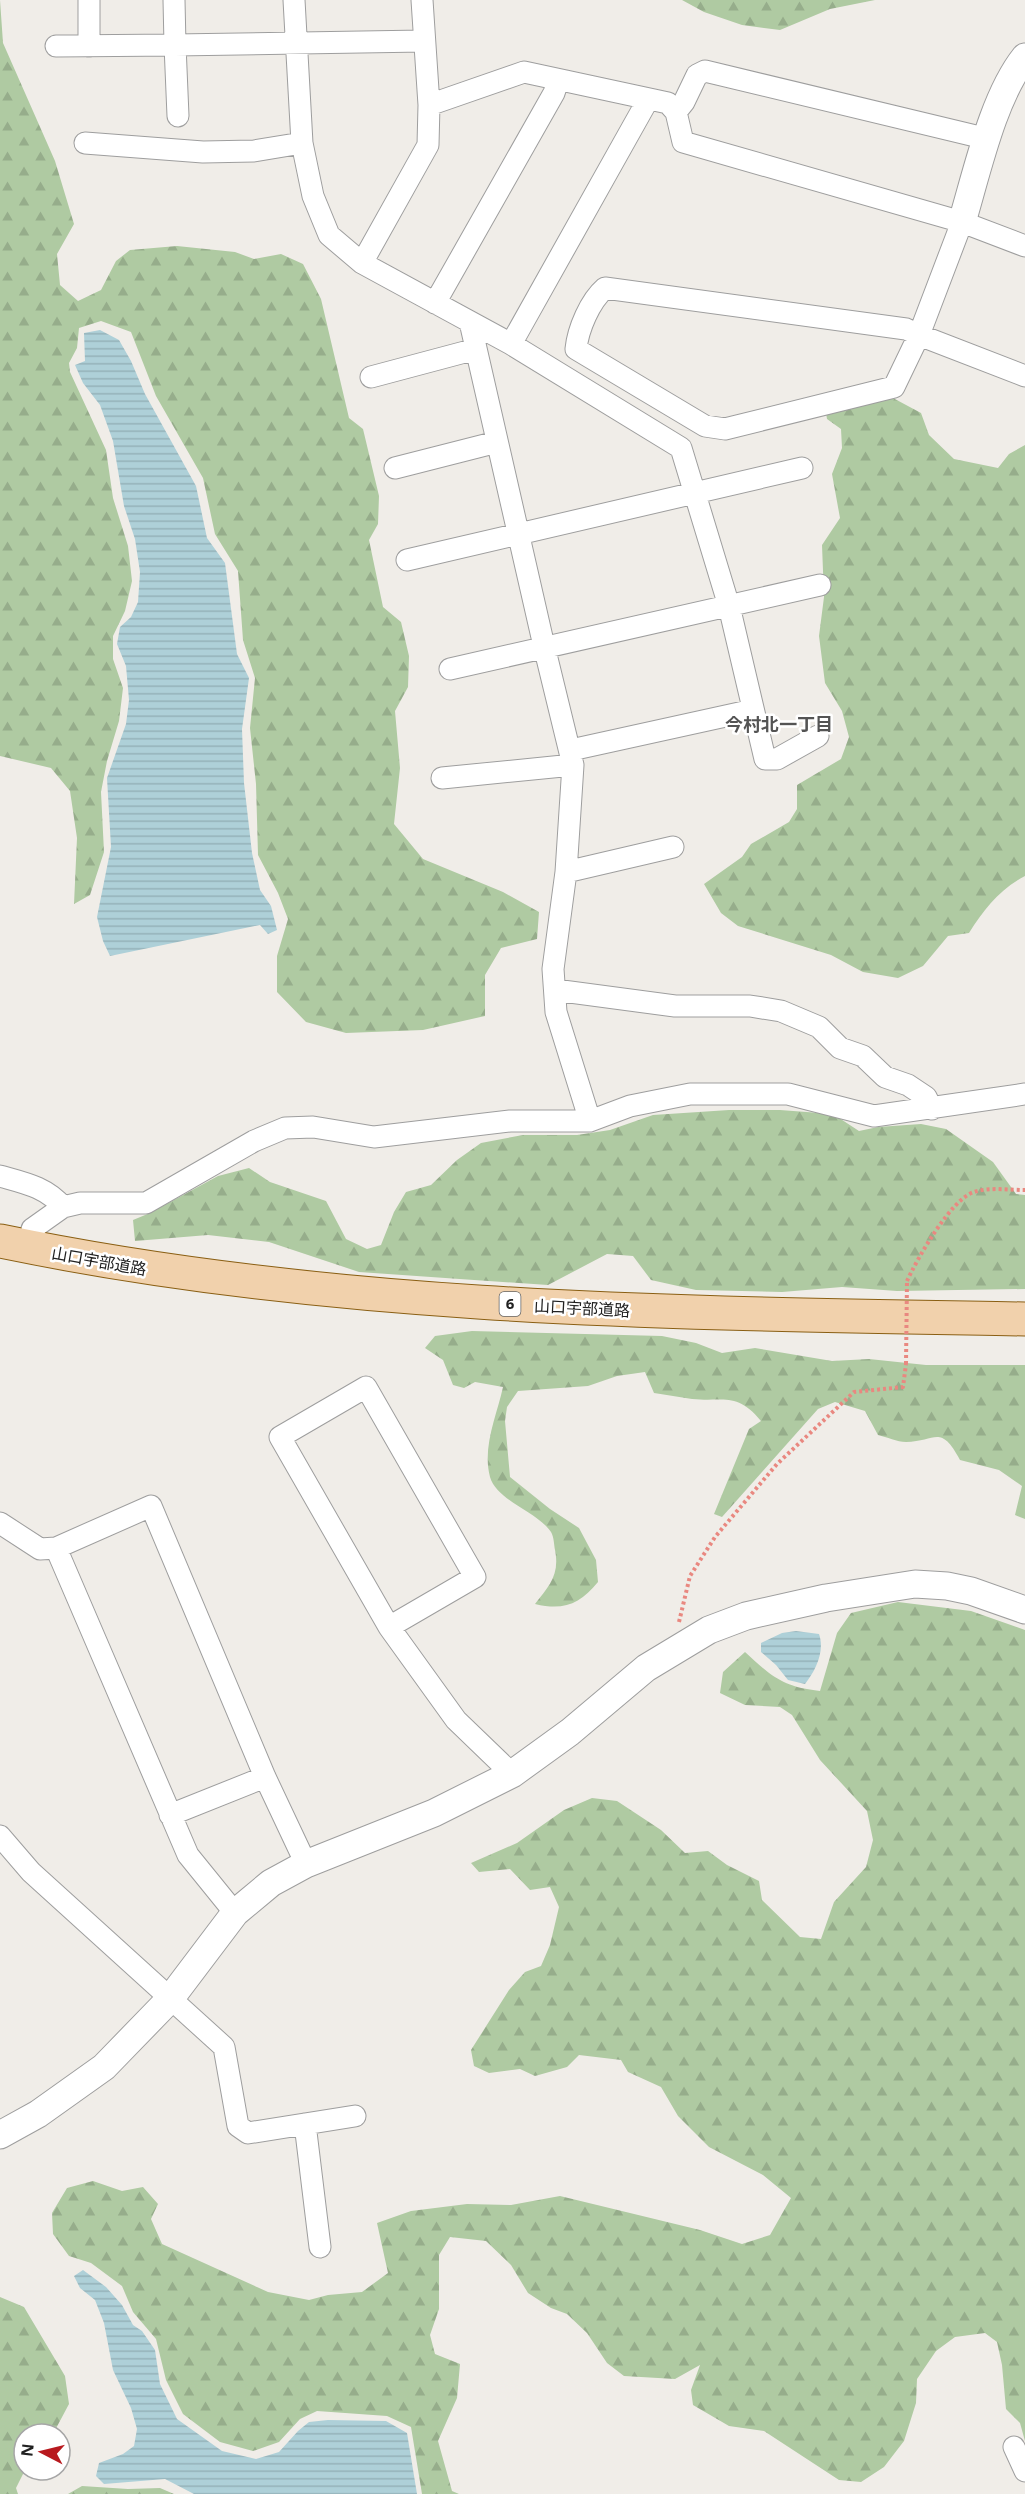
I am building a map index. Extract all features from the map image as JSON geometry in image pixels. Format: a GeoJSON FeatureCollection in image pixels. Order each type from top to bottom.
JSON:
{"type":"FeatureCollection","features":[{"type":"Feature","properties":{"kind":"main road","name":"山口宇部道路"},"geometry":{"type":"LineString","coordinates":[[0,1241],[160,1272],[308,1289],[464,1302],[645,1311],[1025,1319]]}},
{"type":"Feature","properties":{"kind":"street"},"geometry":{"type":"LineString","coordinates":[[88,0],[89,46]]}},
{"type":"Feature","properties":{"kind":"street"},"geometry":{"type":"LineString","coordinates":[[174,0],[178,116]]}},
{"type":"Feature","properties":{"kind":"street"},"geometry":{"type":"LineString","coordinates":[[294,0],[302,143],[312,196],[329,235],[362,263],[511,344],[681,448],[729,606],[765,759],[777,759],[818,736]]}},
{"type":"Feature","properties":{"kind":"street"},"geometry":{"type":"LineString","coordinates":[[362,263],[428,145],[429,105],[422,0]]}},
{"type":"Feature","properties":{"kind":"street"},"geometry":{"type":"LineString","coordinates":[[56,46],[423,41]]}},
{"type":"Feature","properties":{"kind":"street"},"geometry":{"type":"LineString","coordinates":[[1025,57],[1008,82],[962,222],[919,335],[894,387],[725,429],[705,426],[576,350],[577,338],[596,296],[605,288],[906,329],[919,335],[1025,376]]}},
{"type":"Feature","properties":{"kind":"street"},"geometry":{"type":"LineString","coordinates":[[676,112],[684,102],[697,75],[705,71],[988,139]]}},
{"type":"Feature","properties":{"kind":"street"},"geometry":{"type":"LineString","coordinates":[[429,105],[524,72],[668,103],[676,112],[683,142],[962,222],[1025,246]]}},
{"type":"Feature","properties":{"kind":"street"},"geometry":{"type":"LineString","coordinates":[[435,303],[554,93],[558,81]]}},
{"type":"Feature","properties":{"kind":"street"},"geometry":{"type":"LineString","coordinates":[[511,344],[647,99]]}},
{"type":"Feature","properties":{"kind":"street"},"geometry":{"type":"LineString","coordinates":[[85,143],[203,152],[254,151],[302,143]]}},
{"type":"Feature","properties":{"kind":"street"},"geometry":{"type":"LineString","coordinates":[[470,322],[572,758],[566,872],[553,969],[556,1012],[590,1121]]}},
{"type":"Feature","properties":{"kind":"street"},"geometry":{"type":"LineString","coordinates":[[371,377],[476,349]]}},
{"type":"Feature","properties":{"kind":"street"},"geometry":{"type":"LineString","coordinates":[[395,468],[497,442]]}},
{"type":"Feature","properties":{"kind":"street"},"geometry":{"type":"LineString","coordinates":[[407,560],[802,468]]}},
{"type":"Feature","properties":{"kind":"street"},"geometry":{"type":"LineString","coordinates":[[450,669],[820,585]]}},
{"type":"Feature","properties":{"kind":"street"},"geometry":{"type":"LineString","coordinates":[[442,777],[572,758],[753,711]]}},
{"type":"Feature","properties":{"kind":"street"},"geometry":{"type":"LineString","coordinates":[[566,872],[673,847]]}},
{"type":"Feature","properties":{"kind":"street"},"geometry":{"type":"LineString","coordinates":[[555,990],[675,1006],[750,1006],[781,1011],[819,1027],[840,1048],[863,1056],[885,1077],[908,1085],[926,1096],[932,1109]]}},
{"type":"Feature","properties":{"kind":"street"},"geometry":{"type":"LineString","coordinates":[[32,1228],[63,1207],[80,1203],[146,1203],[254,1141],[285,1128],[312,1127],[374,1137],[510,1121],[590,1121],[630,1106],[690,1094],[788,1094],[874,1116],[1025,1094]]}},
{"type":"Feature","properties":{"kind":"street"},"geometry":{"type":"LineString","coordinates":[[0,1176],[38,1187],[54,1197],[63,1207]]}},
{"type":"Feature","properties":{"kind":"street"},"geometry":{"type":"LineString","coordinates":[[388,1627],[475,1577],[366,1387],[280,1437],[388,1627],[456,1720],[512,1774]]}},
{"type":"Feature","properties":{"kind":"street"},"geometry":{"type":"LineString","coordinates":[[0,1523],[40,1549],[56,1548],[151,1506],[265,1777],[306,1864]]}},
{"type":"Feature","properties":{"kind":"street"},"geometry":{"type":"LineString","coordinates":[[56,1548],[188,1855],[235,1913]]}},
{"type":"Feature","properties":{"kind":"street"},"geometry":{"type":"LineString","coordinates":[[0,2135],[38,2114],[104,2067],[170,1999],[235,1913],[271,1883],[306,1864],[434,1813],[512,1774],[570,1732],[646,1668],[709,1630],[746,1616],[826,1598],[915,1584],[947,1586],[980,1594],[1025,1610]]}},
{"type":"Feature","properties":{"kind":"street"},"geometry":{"type":"LineString","coordinates":[[170,1815],[265,1777]]}},
{"type":"Feature","properties":{"kind":"street"},"geometry":{"type":"LineString","coordinates":[[0,1836],[31,1872],[224,2047],[238,2126],[248,2133],[355,2116]]}},
{"type":"Feature","properties":{"kind":"street"},"geometry":{"type":"LineString","coordinates":[[305,2124],[320,2247]]}},
{"type":"Feature","properties":{"kind":"street"},"geometry":{"type":"LineString","coordinates":[[1014,2447],[1025,2471]]}},
{"type":"Feature","properties":{"kind":"path"},"geometry":{"type":"LineString","coordinates":[[676,1649],[680,1618],[690,1576],[715,1537],[777,1464],[854,1392],[903,1387],[906,1364],[907,1281],[949,1211],[968,1194],[988,1190],[1025,1190]]}},
{"type":"Feature","properties":{"kind":"green space"},"geometry":{"type":"Polygon","coordinates":[[[0,0],[3,43],[55,161],[74,224],[57,254],[60,285],[78,301],[101,290],[116,261],[130,250],[177,246],[235,252],[254,259],[281,254],[303,264],[321,299],[349,418],[363,429],[379,496],[378,524],[369,540],[383,607],[401,622],[409,656],[408,687],[395,711],[400,768],[394,824],[423,859],[503,892],[539,912],[537,939],[501,948],[485,975],[485,1016],[423,1030],[346,1033],[306,1022],[277,992],[277,956],[288,919],[278,893],[258,855],[256,784],[250,728],[255,678],[243,640],[238,571],[215,534],[203,478],[156,396],[131,332],[101,321],[79,328],[77,348],[69,363],[70,372],[106,450],[113,498],[128,546],[132,581],[125,611],[113,636],[113,659],[123,688],[119,721],[107,761],[101,792],[104,852],[90,895],[74,904],[77,838],[70,791],[51,768],[0,756],[0,0]]]}},
{"type":"Feature","properties":{"kind":"green space"},"geometry":{"type":"Polygon","coordinates":[[[682,0],[875,0],[830,9],[780,30],[742,25],[704,12],[682,0]]]}},
{"type":"Feature","properties":{"kind":"green space"},"geometry":{"type":"Polygon","coordinates":[[[893,398],[921,413],[929,435],[954,459],[998,468],[1009,454],[1025,445],[1025,876],[993,900],[969,933],[948,936],[923,966],[898,978],[863,972],[831,955],[738,926],[721,913],[704,884],[742,857],[751,844],[789,822],[797,809],[797,785],[841,759],[849,737],[842,711],[825,683],[819,636],[824,597],[822,545],[840,518],[832,474],[842,448],[841,429],[827,419],[826,413],[893,398]]]}},
{"type":"Feature","properties":{"kind":"green space"},"geometry":{"type":"Polygon","coordinates":[[[729,1110],[780,1110],[833,1114],[859,1131],[878,1127],[921,1124],[946,1129],[993,1162],[1016,1194],[1025,1195],[1025,1289],[897,1291],[842,1287],[782,1292],[696,1290],[651,1280],[633,1256],[607,1254],[548,1285],[359,1272],[269,1242],[208,1235],[135,1241],[133,1220],[218,1176],[249,1168],[270,1182],[326,1201],[346,1239],[367,1249],[381,1245],[394,1212],[406,1192],[431,1185],[457,1160],[481,1143],[523,1135],[577,1135],[610,1130],[653,1115],[729,1110]]]}},
{"type":"Feature","properties":{"kind":"green space"},"geometry":{"type":"Polygon","coordinates":[[[472,1331],[662,1336],[696,1343],[722,1353],[755,1348],[832,1361],[869,1359],[926,1365],[1025,1365],[1025,1519],[1015,1515],[1022,1486],[999,1470],[960,1460],[942,1438],[906,1442],[878,1435],[865,1411],[835,1402],[818,1409],[722,1517],[714,1514],[749,1429],[761,1421],[745,1406],[730,1400],[692,1399],[654,1393],[645,1372],[617,1376],[588,1386],[518,1391],[507,1407],[505,1421],[510,1477],[550,1509],[579,1528],[596,1560],[598,1582],[585,1596],[571,1604],[555,1607],[535,1604],[549,1586],[555,1573],[554,1541],[545,1525],[509,1500],[494,1485],[490,1477],[489,1443],[503,1387],[475,1382],[464,1388],[453,1385],[443,1360],[425,1348],[435,1336],[472,1331]]]}},
{"type":"Feature","properties":{"kind":"green space"},"geometry":{"type":"Polygon","coordinates":[[[898,1602],[971,1611],[1025,1630],[1025,2441],[1020,2423],[1006,2409],[1002,2365],[997,2342],[985,2333],[955,2337],[936,2351],[917,2379],[916,2403],[904,2441],[884,2467],[861,2482],[839,2480],[764,2431],[729,2426],[693,2405],[691,2390],[700,2365],[675,2379],[624,2376],[607,2363],[587,2333],[567,2314],[551,2308],[528,2293],[511,2265],[486,2241],[450,2237],[439,2255],[439,2309],[430,2335],[435,2354],[460,2364],[457,2398],[438,2441],[452,2491],[459,2494],[422,2494],[411,2427],[387,2416],[317,2411],[300,2419],[279,2442],[253,2451],[220,2442],[183,2414],[166,2380],[156,2339],[133,2312],[122,2286],[91,2263],[69,2256],[53,2234],[52,2213],[67,2188],[93,2181],[122,2191],[143,2187],[158,2204],[151,2219],[162,2244],[268,2292],[309,2300],[328,2295],[362,2292],[388,2273],[377,2223],[411,2211],[467,2204],[511,2205],[560,2196],[700,2230],[742,2244],[770,2235],[791,2198],[763,2175],[709,2147],[678,2116],[661,2087],[628,2072],[621,2060],[579,2055],[567,2067],[535,2076],[520,2069],[489,2073],[474,2066],[471,2050],[509,1990],[525,1972],[541,1966],[550,1945],[559,1907],[550,1887],[530,1890],[510,1869],[479,1872],[471,1863],[517,1843],[564,1810],[592,1798],[617,1801],[661,1830],[685,1853],[708,1851],[727,1865],[759,1881],[762,1900],[800,1937],[821,1939],[834,1902],[866,1867],[873,1840],[867,1811],[820,1760],[792,1715],[780,1707],[745,1705],[720,1693],[723,1672],[745,1652],[779,1679],[796,1687],[820,1691],[837,1633],[851,1613],[898,1602]]]}},
{"type":"Feature","properties":{"kind":"green space"},"geometry":{"type":"Polygon","coordinates":[[[0,2297],[24,2307],[65,2376],[69,2404],[59,2422],[12,2422],[12,2482],[19,2482],[16,2488],[18,2494],[0,2494],[0,2297]]]}},
{"type":"Feature","properties":{"kind":"green space"},"geometry":{"type":"Polygon","coordinates":[[[82,2486],[128,2489],[160,2488],[174,2494],[68,2494],[82,2486]]]}},
{"type":"Feature","properties":{"kind":"water"},"geometry":{"type":"Polygon","coordinates":[[[100,330],[119,340],[131,361],[145,394],[196,486],[207,538],[225,563],[237,654],[249,678],[242,729],[244,783],[252,853],[260,890],[271,906],[277,930],[268,934],[260,925],[110,956],[103,941],[97,917],[111,847],[107,778],[126,724],[129,700],[126,666],[117,644],[120,627],[131,617],[138,602],[140,572],[135,539],[124,506],[113,441],[100,405],[83,383],[75,365],[85,361],[84,333],[100,330]]]}},
{"type":"Feature","properties":{"kind":"water"},"geometry":{"type":"Polygon","coordinates":[[[796,1631],[819,1634],[821,1640],[818,1660],[805,1684],[788,1680],[761,1652],[761,1643],[782,1633],[796,1631]]]}},
{"type":"Feature","properties":{"kind":"water"},"geometry":{"type":"Polygon","coordinates":[[[83,2270],[106,2287],[122,2305],[133,2325],[142,2331],[155,2350],[160,2384],[177,2419],[222,2451],[256,2459],[279,2452],[309,2422],[386,2421],[407,2433],[417,2494],[194,2494],[165,2479],[104,2484],[96,2476],[99,2463],[123,2454],[134,2446],[137,2429],[131,2408],[113,2370],[104,2323],[95,2300],[80,2288],[74,2276],[83,2270]]]}},
{"type":"Feature","properties":{"kind":"district","name":"今村北一丁目"},"geometry":{"type":"Point","coordinates":[779,725]}}]}
